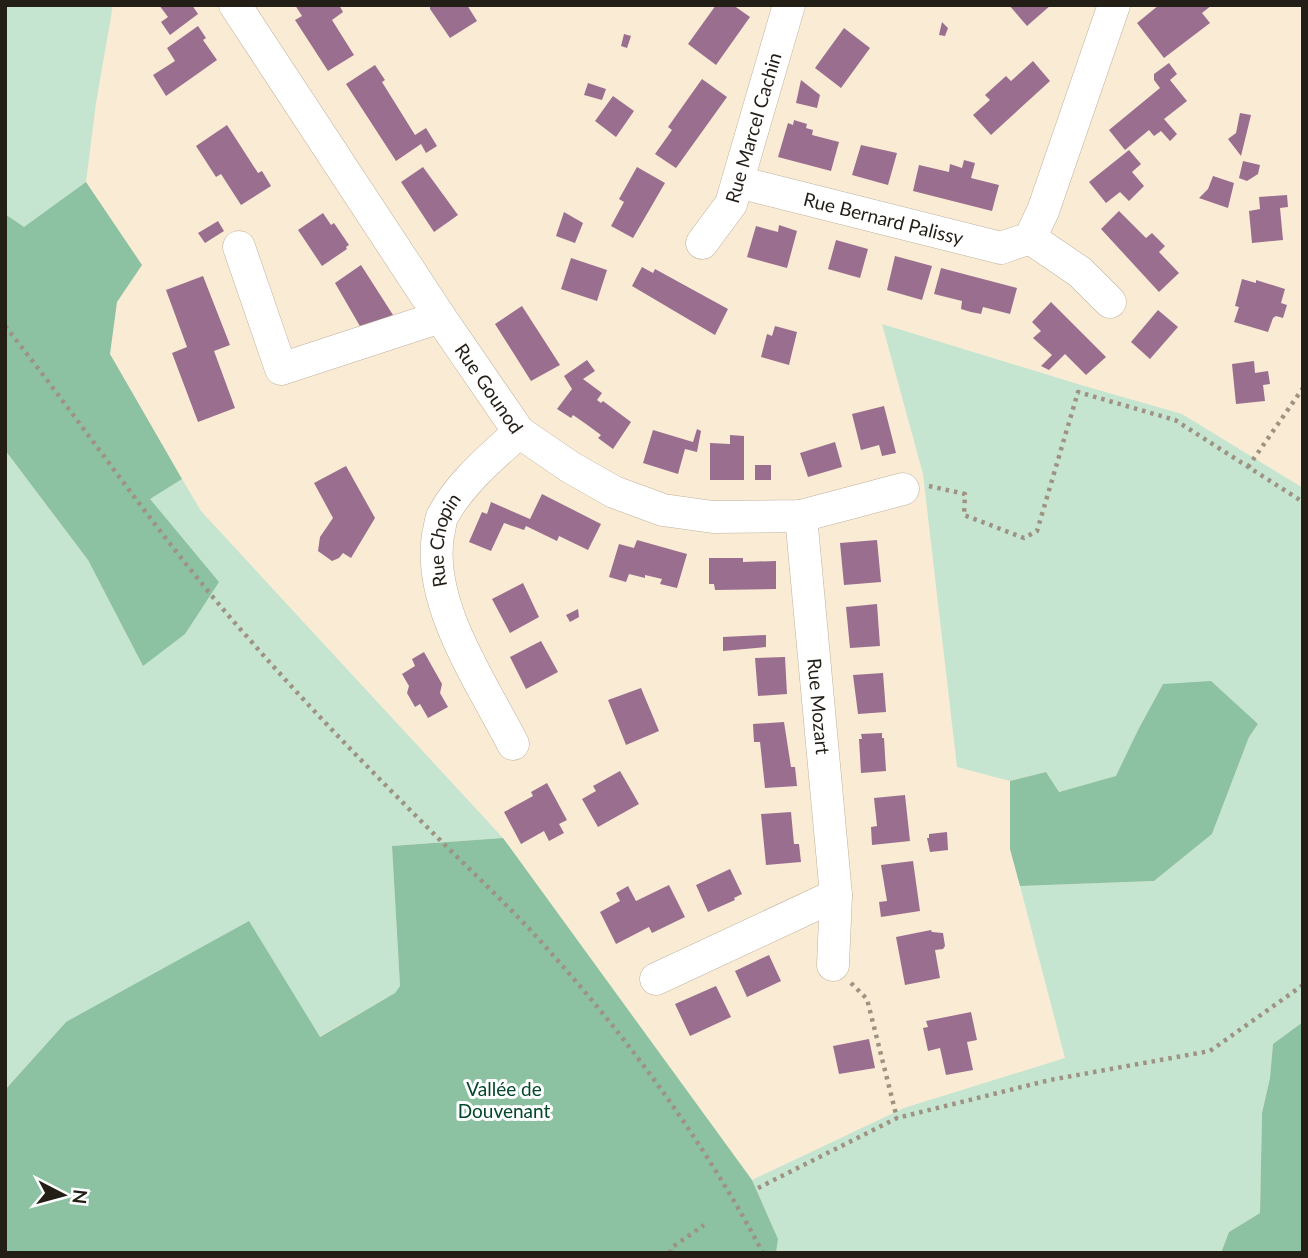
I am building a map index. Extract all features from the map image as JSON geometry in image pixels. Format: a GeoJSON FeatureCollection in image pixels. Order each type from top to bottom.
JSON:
{"type":"FeatureCollection","features":[{"type":"Feature","properties":{"kind":"street","name":"Rue Gounod"},"geometry":{"type":"LineString","coordinates":[[235,5],[519,432],[570,467],[614,492],[663,510],[713,517],[801,516],[903,489]]}},
{"type":"Feature","properties":{"kind":"street","name":"Rue Marcel Cachin"},"geometry":{"type":"LineString","coordinates":[[702,243],[731,204],[789,5]]}},
{"type":"Feature","properties":{"kind":"street"},"geometry":{"type":"LineString","coordinates":[[1110,302],[1080,272],[1030,238],[1043,211],[1114,5]]}},
{"type":"Feature","properties":{"kind":"street","name":"Rue Bernard Palissy"},"geometry":{"type":"LineString","coordinates":[[738,182],[1001,248],[1030,238]]}},
{"type":"Feature","properties":{"kind":"street"},"geometry":{"type":"LineString","coordinates":[[239,247],[281,369],[440,317]]}},
{"type":"Feature","properties":{"kind":"street","name":"Rue Chopin"},"geometry":{"type":"LineString","coordinates":[[513,744],[455,631],[443,597],[435,554],[441,517],[464,485],[519,432]]}},
{"type":"Feature","properties":{"kind":"street","name":"Rue Mozart"},"geometry":{"type":"LineString","coordinates":[[801,516],[836,895],[833,965]]}},
{"type":"Feature","properties":{"kind":"street"},"geometry":{"type":"LineString","coordinates":[[656,979],[836,895]]}},
{"type":"Feature","properties":{"kind":"path"},"geometry":{"type":"LineString","coordinates":[[5,326],[130,493],[248,639],[359,759],[541,942],[603,1013],[676,1107],[739,1207],[763,1253]]}},
{"type":"Feature","properties":{"kind":"path"},"geometry":{"type":"LineString","coordinates":[[1248,467],[1303,388]]}},
{"type":"Feature","properties":{"kind":"path"},"geometry":{"type":"LineString","coordinates":[[903,489],[918,484],[965,494],[964,515],[1024,538],[1037,531],[1078,392],[1175,420],[1303,502]]}},
{"type":"Feature","properties":{"kind":"path"},"geometry":{"type":"LineString","coordinates":[[833,965],[867,999],[897,1118]]}},
{"type":"Feature","properties":{"kind":"path"},"geometry":{"type":"LineString","coordinates":[[758,1188],[897,1118],[1050,1080],[1210,1051],[1303,985]]}},
{"type":"Feature","properties":{"kind":"path"},"geometry":{"type":"LineString","coordinates":[[670,1253],[671,1248],[705,1225]]}},
{"type":"Feature","properties":{"kind":"green space"},"geometry":{"type":"Polygon","coordinates":[[[5,5],[113,5],[86,182],[24,228],[5,214],[5,5]]]}},
{"type":"Feature","properties":{"kind":"green space"},"geometry":{"type":"Polygon","coordinates":[[[86,182],[142,265],[117,302],[110,354],[182,479],[150,499],[219,582],[185,634],[143,666],[88,560],[5,450],[5,214],[24,227],[86,182]]]}},
{"type":"Feature","properties":{"kind":"green space"},"geometry":{"type":"Polygon","coordinates":[[[882,324],[1182,414],[1303,488],[1303,1022],[1273,1045],[1270,1078],[1262,1113],[1260,1213],[1229,1232],[1221,1253],[776,1253],[778,1239],[752,1180],[904,1108],[1065,1058],[1020,886],[1154,881],[1212,834],[1249,737],[1258,724],[1163,684],[1117,776],[1059,792],[1046,772],[1010,781],[957,767],[923,474],[882,324]]]}},
{"type":"Feature","properties":{"kind":"green space"},"geometry":{"type":"Polygon","coordinates":[[[5,450],[88,560],[143,666],[149,499],[182,479],[201,511],[503,838],[392,846],[400,986],[395,993],[319,1037],[66,1022],[5,1090],[5,450]]]}},
{"type":"Feature","properties":{"kind":"green space"},"geometry":{"type":"Polygon","coordinates":[[[1211,681],[1258,724],[1249,737],[1212,834],[1154,881],[1020,886],[1010,849],[1010,781],[1046,772],[1059,792],[1116,776],[1163,684],[1211,681]]]}},
{"type":"Feature","properties":{"kind":"green space","name":"Vallée de Douvenant"},"geometry":{"type":"Polygon","coordinates":[[[503,838],[752,1180],[778,1239],[776,1253],[5,1253],[5,1090],[66,1022],[249,921],[320,1037],[395,993],[400,986],[392,846],[503,838]]]}},
{"type":"Feature","properties":{"kind":"green space"},"geometry":{"type":"Polygon","coordinates":[[[1303,1022],[1303,1253],[1221,1253],[1229,1232],[1260,1213],[1262,1113],[1270,1078],[1273,1044],[1303,1022]]]}},
{"type":"Feature","properties":{"kind":"building"},"geometry":{"type":"Polygon","coordinates":[[[159,5],[192,5],[198,14],[170,35],[161,22],[168,17],[159,5]]]}},
{"type":"Feature","properties":{"kind":"building"},"geometry":{"type":"Polygon","coordinates":[[[295,5],[339,5],[343,12],[332,20],[354,55],[328,71],[295,20],[302,16],[295,5]]]}},
{"type":"Feature","properties":{"kind":"building"},"geometry":{"type":"Polygon","coordinates":[[[430,5],[467,5],[477,21],[450,38],[430,5]]]}},
{"type":"Feature","properties":{"kind":"building"},"geometry":{"type":"Polygon","coordinates":[[[716,5],[733,5],[750,17],[716,65],[688,44],[716,5]]]}},
{"type":"Feature","properties":{"kind":"building"},"geometry":{"type":"Polygon","coordinates":[[[1009,5],[1051,5],[1027,26],[1009,5]]]}},
{"type":"Feature","properties":{"kind":"building"},"geometry":{"type":"Polygon","coordinates":[[[1159,5],[1212,5],[1202,13],[1210,23],[1164,58],[1137,23],[1159,5]]]}},
{"type":"Feature","properties":{"kind":"building"},"geometry":{"type":"Polygon","coordinates":[[[942,22],[948,28],[945,36],[939,35],[942,22]]]}},
{"type":"Feature","properties":{"kind":"building"},"geometry":{"type":"Polygon","coordinates":[[[198,26],[206,38],[203,40],[217,60],[166,96],[153,75],[175,61],[167,48],[198,26]]]}},
{"type":"Feature","properties":{"kind":"building"},"geometry":{"type":"Polygon","coordinates":[[[844,28],[870,48],[841,88],[815,68],[844,28]]]}},
{"type":"Feature","properties":{"kind":"building"},"geometry":{"type":"Polygon","coordinates":[[[624,34],[631,36],[627,48],[621,46],[624,34]]]}},
{"type":"Feature","properties":{"kind":"building"},"geometry":{"type":"Polygon","coordinates":[[[1033,61],[1050,81],[991,135],[973,115],[990,100],[985,95],[1006,76],[1011,81],[1033,61]]]}},
{"type":"Feature","properties":{"kind":"building"},"geometry":{"type":"Polygon","coordinates":[[[1169,63],[1177,74],[1170,80],[1187,101],[1164,119],[1177,134],[1170,141],[1161,131],[1154,136],[1149,130],[1125,150],[1109,130],[1160,88],[1154,80],[1154,74],[1169,63]]]}},
{"type":"Feature","properties":{"kind":"building"},"geometry":{"type":"Polygon","coordinates":[[[375,65],[385,80],[382,82],[415,135],[426,128],[437,146],[426,153],[421,144],[396,161],[346,84],[375,65]]]}},
{"type":"Feature","properties":{"kind":"building"},"geometry":{"type":"Polygon","coordinates":[[[702,79],[727,97],[676,168],[655,154],[672,130],[668,127],[702,79]]]}},
{"type":"Feature","properties":{"kind":"building"},"geometry":{"type":"Polygon","coordinates":[[[801,80],[820,95],[817,108],[796,103],[801,80]]]}},
{"type":"Feature","properties":{"kind":"building"},"geometry":{"type":"Polygon","coordinates":[[[588,83],[606,89],[602,100],[584,95],[588,83]]]}},
{"type":"Feature","properties":{"kind":"building"},"geometry":{"type":"Polygon","coordinates":[[[613,96],[634,111],[616,137],[595,121],[613,96]]]}},
{"type":"Feature","properties":{"kind":"building"},"geometry":{"type":"Polygon","coordinates":[[[1240,113],[1251,115],[1241,156],[1228,139],[1236,133],[1240,113]]]}},
{"type":"Feature","properties":{"kind":"building"},"geometry":{"type":"Polygon","coordinates":[[[794,120],[807,124],[806,128],[813,130],[812,135],[839,142],[831,171],[778,157],[788,123],[793,125],[794,120]]]}},
{"type":"Feature","properties":{"kind":"building"},"geometry":{"type":"Polygon","coordinates":[[[227,125],[258,173],[262,171],[271,186],[241,205],[221,174],[216,177],[196,146],[227,125]]]}},
{"type":"Feature","properties":{"kind":"building"},"geometry":{"type":"Polygon","coordinates":[[[861,145],[897,153],[888,185],[852,175],[861,145]]]}},
{"type":"Feature","properties":{"kind":"building"},"geometry":{"type":"Polygon","coordinates":[[[1129,150],[1141,164],[1132,172],[1144,186],[1129,201],[1120,192],[1106,203],[1089,182],[1129,150]]]}},
{"type":"Feature","properties":{"kind":"building"},"geometry":{"type":"Polygon","coordinates":[[[964,160],[975,163],[971,178],[999,185],[992,211],[913,191],[919,165],[949,172],[950,164],[962,168],[964,160]]]}},
{"type":"Feature","properties":{"kind":"building"},"geometry":{"type":"Polygon","coordinates":[[[1243,161],[1260,165],[1258,174],[1247,181],[1239,178],[1243,161]]]}},
{"type":"Feature","properties":{"kind":"building"},"geometry":{"type":"Polygon","coordinates":[[[423,167],[458,215],[434,232],[401,182],[423,167]]]}},
{"type":"Feature","properties":{"kind":"building"},"geometry":{"type":"Polygon","coordinates":[[[637,167],[665,183],[633,238],[611,226],[624,202],[619,199],[637,167]]]}},
{"type":"Feature","properties":{"kind":"building"},"geometry":{"type":"Polygon","coordinates":[[[1213,176],[1234,183],[1228,208],[1199,198],[1208,189],[1213,176]]]}},
{"type":"Feature","properties":{"kind":"building"},"geometry":{"type":"Polygon","coordinates":[[[1287,195],[1288,207],[1280,208],[1283,240],[1252,243],[1249,211],[1260,209],[1259,197],[1287,195]]]}},
{"type":"Feature","properties":{"kind":"building"},"geometry":{"type":"Polygon","coordinates":[[[1119,211],[1146,238],[1152,233],[1165,246],[1159,252],[1179,273],[1159,292],[1101,229],[1119,211]]]}},
{"type":"Feature","properties":{"kind":"building"},"geometry":{"type":"Polygon","coordinates":[[[564,212],[583,223],[575,243],[556,236],[564,212]]]}},
{"type":"Feature","properties":{"kind":"building"},"geometry":{"type":"Polygon","coordinates":[[[323,213],[331,225],[334,223],[349,245],[322,266],[298,230],[323,213]]]}},
{"type":"Feature","properties":{"kind":"building"},"geometry":{"type":"Polygon","coordinates":[[[218,221],[224,231],[205,243],[198,233],[218,221]]]}},
{"type":"Feature","properties":{"kind":"building"},"geometry":{"type":"Polygon","coordinates":[[[779,225],[797,231],[787,268],[747,257],[756,226],[778,232],[779,225]]]}},
{"type":"Feature","properties":{"kind":"building"},"geometry":{"type":"Polygon","coordinates":[[[836,240],[868,249],[860,278],[828,269],[836,240]]]}},
{"type":"Feature","properties":{"kind":"building"},"geometry":{"type":"Polygon","coordinates":[[[895,256],[932,266],[922,300],[887,290],[895,256]]]}},
{"type":"Feature","properties":{"kind":"building"},"geometry":{"type":"Polygon","coordinates":[[[571,258],[607,270],[597,301],[561,289],[571,258]]]}},
{"type":"Feature","properties":{"kind":"building"},"geometry":{"type":"Polygon","coordinates":[[[361,265],[393,315],[361,328],[335,283],[361,265]]]}},
{"type":"Feature","properties":{"kind":"building"},"geometry":{"type":"Polygon","coordinates":[[[642,267],[653,273],[655,269],[728,309],[715,335],[632,286],[642,267]]]}},
{"type":"Feature","properties":{"kind":"building"},"geometry":{"type":"Polygon","coordinates":[[[941,268],[1017,288],[1010,314],[983,307],[981,314],[971,312],[961,309],[962,301],[934,294],[941,268]]]}},
{"type":"Feature","properties":{"kind":"building"},"geometry":{"type":"Polygon","coordinates":[[[203,276],[230,345],[214,351],[235,408],[198,422],[172,353],[187,347],[166,290],[203,276]]]}},
{"type":"Feature","properties":{"kind":"building"},"geometry":{"type":"Polygon","coordinates":[[[1242,279],[1256,283],[1256,280],[1285,289],[1281,303],[1287,305],[1283,318],[1273,318],[1268,332],[1234,322],[1239,307],[1235,306],[1242,279]]]}},
{"type":"Feature","properties":{"kind":"building"},"geometry":{"type":"Polygon","coordinates":[[[1051,302],[1106,357],[1086,375],[1065,354],[1049,370],[1041,366],[1052,355],[1033,338],[1041,331],[1032,322],[1051,302]]]}},
{"type":"Feature","properties":{"kind":"building"},"geometry":{"type":"Polygon","coordinates":[[[522,306],[560,365],[531,381],[495,324],[522,306]]]}},
{"type":"Feature","properties":{"kind":"building"},"geometry":{"type":"Polygon","coordinates":[[[1158,310],[1178,327],[1150,359],[1131,342],[1158,310]]]}},
{"type":"Feature","properties":{"kind":"building"},"geometry":{"type":"Polygon","coordinates":[[[775,326],[797,332],[789,365],[761,357],[767,334],[772,336],[775,326]]]}},
{"type":"Feature","properties":{"kind":"building"},"geometry":{"type":"Polygon","coordinates":[[[587,360],[595,371],[583,379],[602,393],[597,400],[601,403],[603,401],[631,422],[613,449],[598,438],[601,435],[586,424],[557,409],[572,389],[564,376],[587,360]]]}},
{"type":"Feature","properties":{"kind":"building"},"geometry":{"type":"Polygon","coordinates":[[[1254,361],[1255,373],[1268,371],[1270,384],[1263,385],[1265,401],[1236,404],[1232,364],[1254,361]]]}},
{"type":"Feature","properties":{"kind":"building"},"geometry":{"type":"Polygon","coordinates":[[[884,406],[896,453],[882,456],[879,445],[861,450],[852,414],[884,406]]]}},
{"type":"Feature","properties":{"kind":"building"},"geometry":{"type":"Polygon","coordinates":[[[697,429],[701,431],[697,452],[685,449],[678,474],[643,463],[653,430],[693,442],[697,429]]]}},
{"type":"Feature","properties":{"kind":"building"},"geometry":{"type":"Polygon","coordinates":[[[730,435],[744,436],[744,480],[710,480],[710,443],[730,444],[730,435]]]}},
{"type":"Feature","properties":{"kind":"building"},"geometry":{"type":"Polygon","coordinates":[[[835,442],[842,467],[808,477],[800,453],[835,442]]]}},
{"type":"Feature","properties":{"kind":"building"},"geometry":{"type":"Polygon","coordinates":[[[755,465],[771,465],[771,480],[755,480],[755,465]]]}},
{"type":"Feature","properties":{"kind":"building"},"geometry":{"type":"Polygon","coordinates":[[[346,466],[375,518],[351,558],[343,553],[332,561],[318,551],[320,537],[333,518],[314,483],[346,466]]]}},
{"type":"Feature","properties":{"kind":"building"},"geometry":{"type":"Polygon","coordinates":[[[542,494],[601,524],[588,550],[559,536],[557,541],[526,526],[524,530],[504,523],[491,551],[469,542],[482,512],[487,514],[491,502],[530,519],[542,494]]]}},
{"type":"Feature","properties":{"kind":"building"},"geometry":{"type":"Polygon","coordinates":[[[637,540],[687,554],[677,588],[660,584],[662,579],[645,575],[645,578],[629,574],[626,582],[609,577],[619,544],[634,548],[637,540]]]}},
{"type":"Feature","properties":{"kind":"building"},"geometry":{"type":"Polygon","coordinates":[[[877,540],[881,582],[844,585],[840,543],[877,540]]]}},
{"type":"Feature","properties":{"kind":"building"},"geometry":{"type":"Polygon","coordinates":[[[709,558],[743,558],[743,562],[776,561],[776,589],[715,590],[714,584],[709,584],[709,558]]]}},
{"type":"Feature","properties":{"kind":"building"},"geometry":{"type":"Polygon","coordinates":[[[523,583],[539,617],[510,633],[492,599],[523,583]]]}},
{"type":"Feature","properties":{"kind":"building"},"geometry":{"type":"Polygon","coordinates":[[[877,604],[880,646],[850,648],[846,607],[877,604]]]}},
{"type":"Feature","properties":{"kind":"building"},"geometry":{"type":"Polygon","coordinates":[[[578,609],[579,617],[570,622],[566,615],[578,609]]]}},
{"type":"Feature","properties":{"kind":"building"},"geometry":{"type":"Polygon","coordinates":[[[766,635],[766,647],[723,651],[723,637],[766,635]]]}},
{"type":"Feature","properties":{"kind":"building"},"geometry":{"type":"Polygon","coordinates":[[[541,641],[558,672],[526,689],[510,657],[541,641]]]}},
{"type":"Feature","properties":{"kind":"building"},"geometry":{"type":"Polygon","coordinates":[[[424,652],[442,684],[440,693],[448,707],[428,718],[420,704],[415,707],[407,693],[409,686],[402,674],[415,666],[412,659],[424,652]]]}},
{"type":"Feature","properties":{"kind":"building"},"geometry":{"type":"Polygon","coordinates":[[[785,657],[787,694],[758,696],[755,658],[785,657]]]}},
{"type":"Feature","properties":{"kind":"building"},"geometry":{"type":"Polygon","coordinates":[[[883,673],[886,712],[858,714],[853,675],[883,673]]]}},
{"type":"Feature","properties":{"kind":"building"},"geometry":{"type":"Polygon","coordinates":[[[641,688],[659,731],[626,745],[608,700],[641,688]]]}},
{"type":"Feature","properties":{"kind":"building"},"geometry":{"type":"Polygon","coordinates":[[[784,722],[797,786],[765,788],[760,742],[754,742],[753,724],[784,722]]]}},
{"type":"Feature","properties":{"kind":"building"},"geometry":{"type":"Polygon","coordinates":[[[882,733],[886,771],[861,773],[861,734],[882,733]]]}},
{"type":"Feature","properties":{"kind":"building"},"geometry":{"type":"Polygon","coordinates":[[[620,771],[639,804],[598,827],[582,799],[596,791],[593,786],[620,771]]]}},
{"type":"Feature","properties":{"kind":"building"},"geometry":{"type":"Polygon","coordinates":[[[547,783],[567,820],[559,824],[564,833],[549,841],[544,831],[521,844],[504,812],[533,796],[531,792],[547,783]]]}},
{"type":"Feature","properties":{"kind":"building"},"geometry":{"type":"Polygon","coordinates":[[[905,795],[910,841],[872,845],[871,827],[877,826],[874,798],[905,795]]]}},
{"type":"Feature","properties":{"kind":"building"},"geometry":{"type":"Polygon","coordinates":[[[791,812],[794,844],[799,844],[801,862],[766,865],[761,814],[791,812]]]}},
{"type":"Feature","properties":{"kind":"building"},"geometry":{"type":"Polygon","coordinates":[[[947,832],[948,850],[930,852],[927,838],[929,834],[947,832]]]}},
{"type":"Feature","properties":{"kind":"building"},"geometry":{"type":"Polygon","coordinates":[[[913,861],[920,911],[881,917],[879,902],[887,901],[881,865],[913,861]]]}},
{"type":"Feature","properties":{"kind":"building"},"geometry":{"type":"Polygon","coordinates":[[[730,869],[742,894],[708,912],[696,885],[730,869]]]}},
{"type":"Feature","properties":{"kind":"building"},"geometry":{"type":"Polygon","coordinates":[[[669,885],[685,917],[652,933],[649,927],[616,944],[600,912],[620,901],[616,893],[628,886],[636,901],[669,885]]]}},
{"type":"Feature","properties":{"kind":"building"},"geometry":{"type":"Polygon","coordinates":[[[931,930],[943,933],[945,946],[935,950],[940,978],[905,985],[896,937],[931,930]]]}},
{"type":"Feature","properties":{"kind":"building"},"geometry":{"type":"Polygon","coordinates":[[[769,955],[781,981],[747,997],[735,971],[769,955]]]}},
{"type":"Feature","properties":{"kind":"building"},"geometry":{"type":"Polygon","coordinates":[[[716,986],[731,1017],[690,1036],[675,1004],[716,986]]]}},
{"type":"Feature","properties":{"kind":"building"},"geometry":{"type":"Polygon","coordinates":[[[971,1012],[977,1040],[967,1042],[973,1070],[946,1075],[940,1048],[928,1051],[923,1028],[928,1027],[926,1021],[971,1012]]]}},
{"type":"Feature","properties":{"kind":"building"},"geometry":{"type":"Polygon","coordinates":[[[869,1039],[875,1068],[839,1074],[833,1046],[869,1039]]]}}]}
